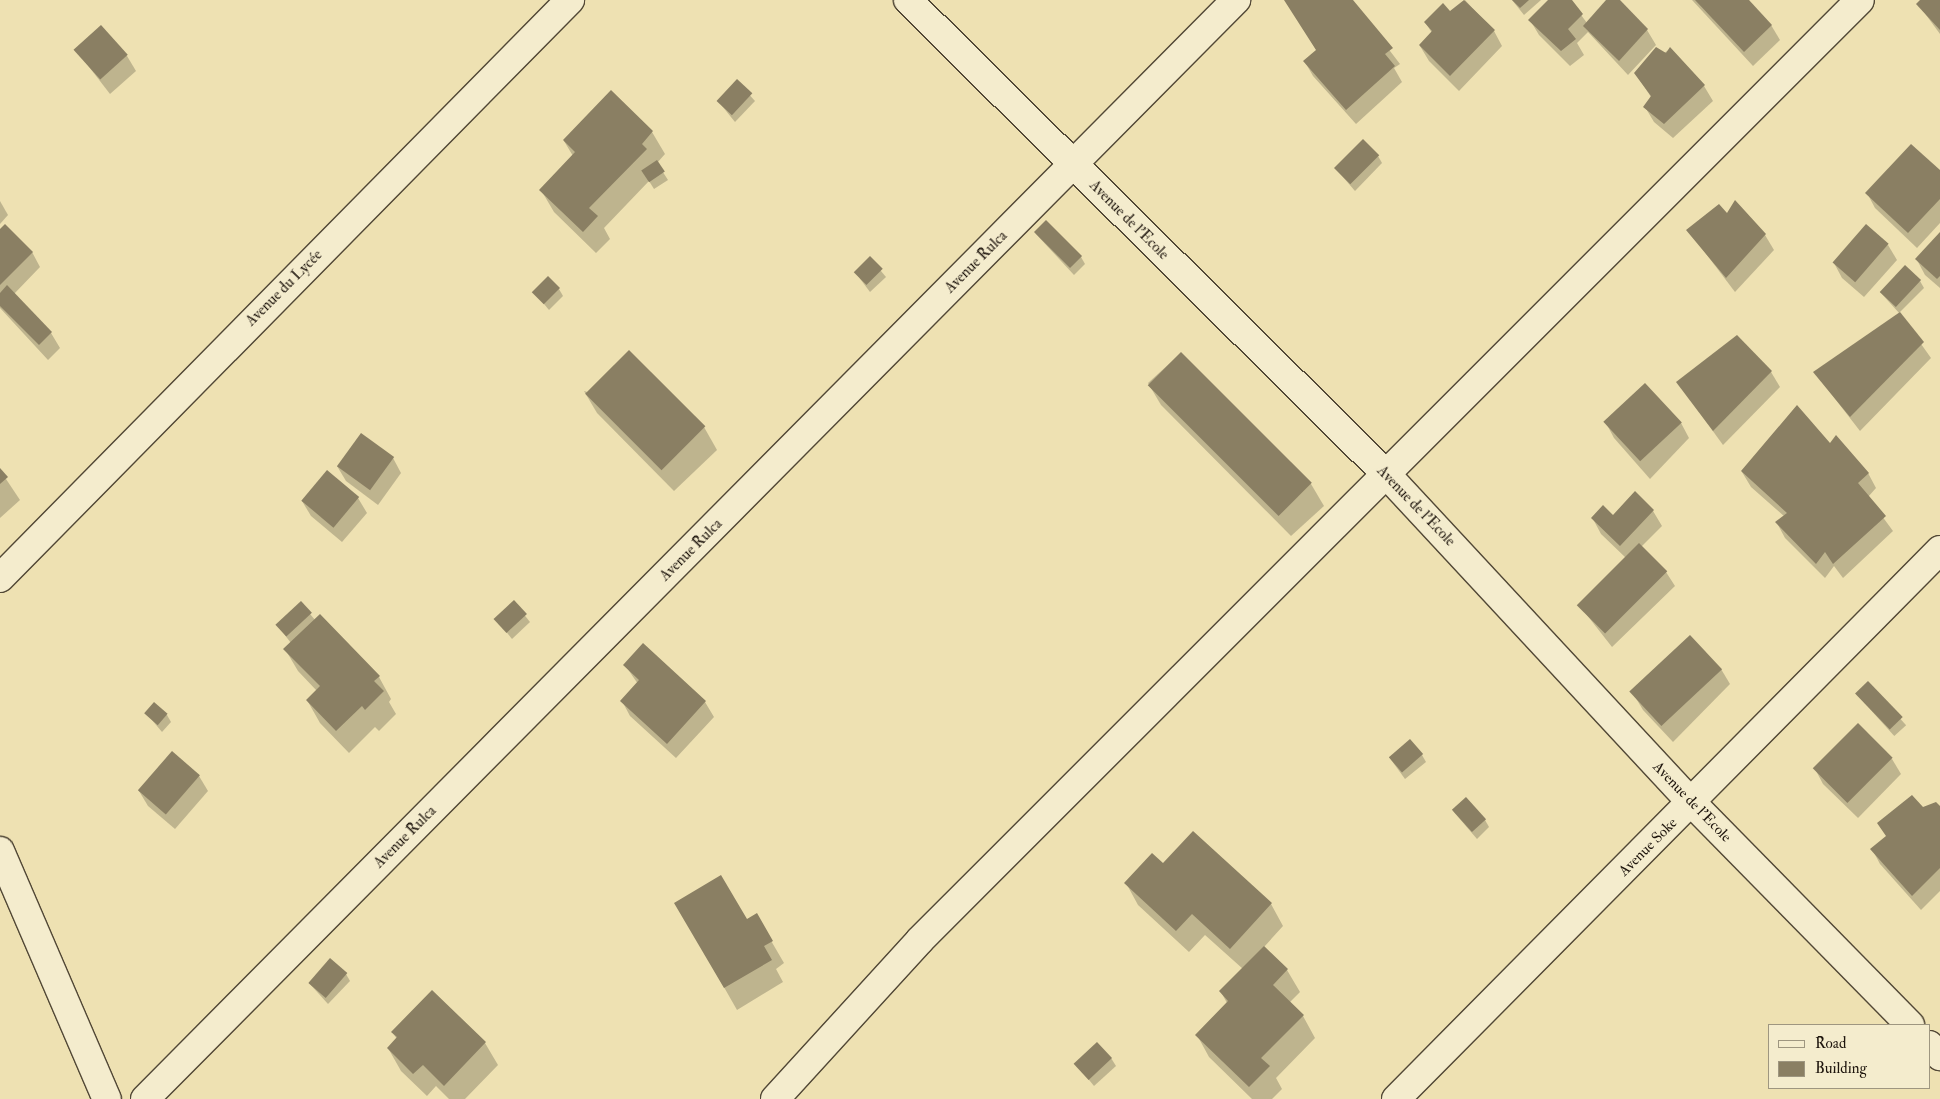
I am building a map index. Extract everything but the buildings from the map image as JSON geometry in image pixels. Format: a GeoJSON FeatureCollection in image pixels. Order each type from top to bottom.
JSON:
{"type":"FeatureCollection","features":[{"type":"Feature","properties":{"kind":"street","name":"Avenue du Lycée"},"geometry":{"type":"LineString","coordinates":[[0,578],[570,0]]}},
{"type":"Feature","properties":{"kind":"street","name":"Avenue de l'Ecole"},"geometry":{"type":"LineString","coordinates":[[908,0],[1387,475],[1692,803],[1909,1024]]}},
{"type":"Feature","properties":{"kind":"street","name":"Avenue Rulca"},"geometry":{"type":"LineString","coordinates":[[145,1099],[1236,0]]}},
{"type":"Feature","properties":{"kind":"street"},"geometry":{"type":"LineString","coordinates":[[776,1099],[920,940],[1860,0]]}},
{"type":"Feature","properties":{"kind":"street","name":"Avenue Soke"},"geometry":{"type":"LineString","coordinates":[[1396,1099],[1692,803],[1940,550]]}},
{"type":"Feature","properties":{"kind":"street"},"geometry":{"type":"LineString","coordinates":[[0,851],[107,1099]]}},
{"type":"Feature","properties":{"kind":"street"},"geometry":{"type":"LineString","coordinates":[[1930,1045],[1940,1056]]}}]}
